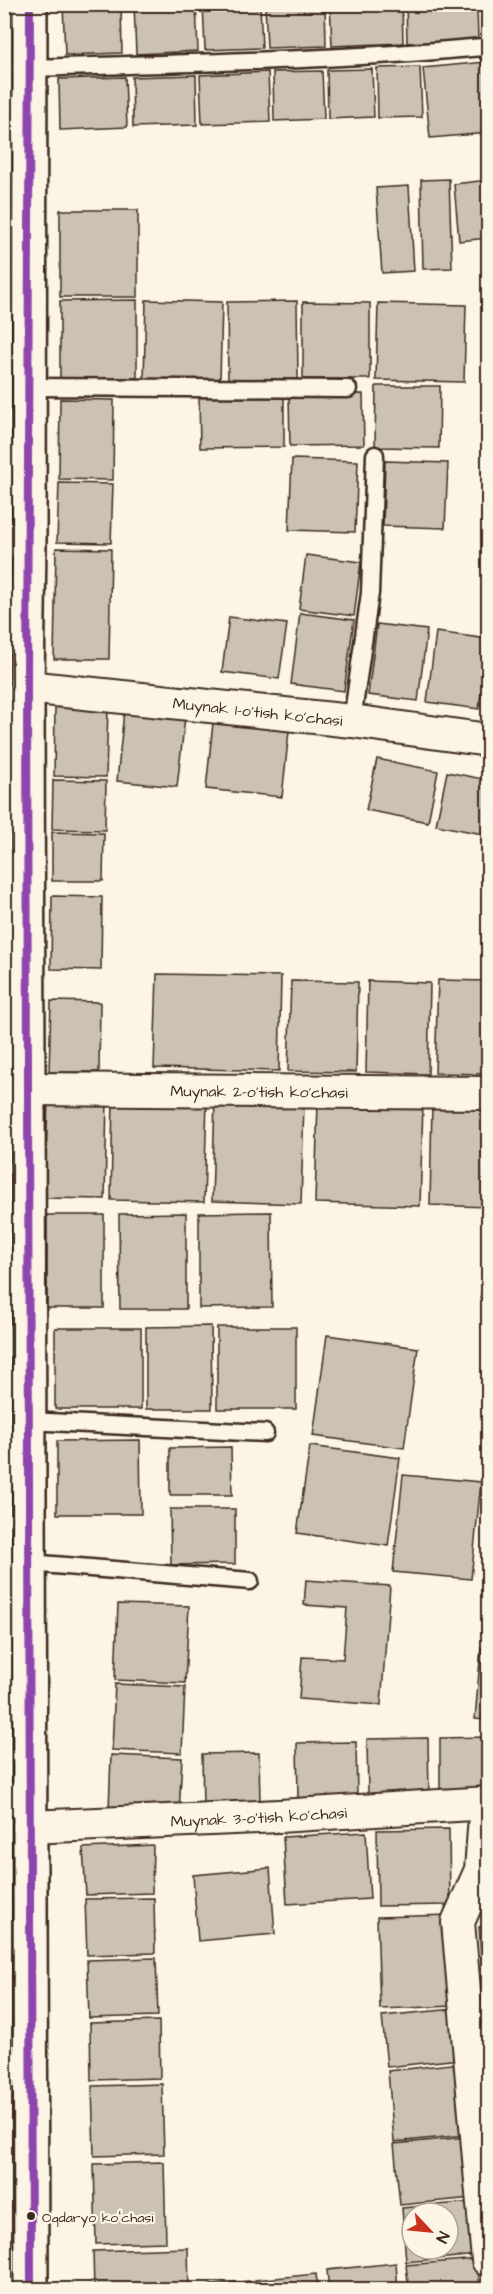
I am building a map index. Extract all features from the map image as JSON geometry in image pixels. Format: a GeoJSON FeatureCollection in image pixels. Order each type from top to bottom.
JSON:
{"type":"FeatureCollection","features":[{"type":"Feature","properties":{"kind":"street"},"geometry":{"type":"LineString","coordinates":[[30,4],[30,387],[17,541],[27,687],[16,950],[29,1089],[29,1563],[21,1809],[31,2289]]}},
{"type":"Feature","properties":{"kind":"street","name":"Muynak 1-o'tish ko'chasi"},"geometry":{"type":"LineString","coordinates":[[27,687],[352,721],[489,740]]}},
{"type":"Feature","properties":{"kind":"street","name":"Muynak 2-o'tish ko'chasi"},"geometry":{"type":"LineString","coordinates":[[29,1089],[489,1093]]}},
{"type":"Feature","properties":{"kind":"street","name":"Muynak 3-o'tish ko'chasi"},"geometry":{"type":"LineString","coordinates":[[21,1809],[279,1816],[487,1803],[481,1870],[458,1922],[489,2259]]}},
{"type":"Feature","properties":{"kind":"lane"},"geometry":{"type":"LineString","coordinates":[[30,68],[304,59],[483,47],[489,53]]}},
{"type":"Feature","properties":{"kind":"lane"},"geometry":{"type":"LineString","coordinates":[[30,387],[348,389]]}},
{"type":"Feature","properties":{"kind":"lane"},"geometry":{"type":"LineString","coordinates":[[352,721],[370,593],[375,455]]}},
{"type":"Feature","properties":{"kind":"lane"},"geometry":{"type":"LineString","coordinates":[[29,1421],[265,1434]]}},
{"type":"Feature","properties":{"kind":"lane"},"geometry":{"type":"LineString","coordinates":[[29,1563],[250,1581]]}},
{"type":"Feature","properties":{"kind":"building"},"geometry":{"type":"Polygon","coordinates":[[[63,4],[121,4],[122,53],[65,55],[63,4]]]}},
{"type":"Feature","properties":{"kind":"building"},"geometry":{"type":"Polygon","coordinates":[[[134,4],[196,4],[198,51],[136,54],[134,4]]]}},
{"type":"Feature","properties":{"kind":"building"},"geometry":{"type":"Polygon","coordinates":[[[203,4],[260,4],[262,48],[205,50],[203,4]]]}},
{"type":"Feature","properties":{"kind":"building"},"geometry":{"type":"Polygon","coordinates":[[[265,4],[325,4],[326,46],[267,48],[265,4]]]}},
{"type":"Feature","properties":{"kind":"building"},"geometry":{"type":"Polygon","coordinates":[[[330,4],[402,4],[403,43],[332,46],[330,4]]]}},
{"type":"Feature","properties":{"kind":"building"},"geometry":{"type":"Polygon","coordinates":[[[406,4],[477,4],[478,40],[407,43],[406,4]]]}},
{"type":"Feature","properties":{"kind":"building"},"geometry":{"type":"Polygon","coordinates":[[[486,62],[488,133],[430,138],[423,68],[486,62]]]}},
{"type":"Feature","properties":{"kind":"building"},"geometry":{"type":"Polygon","coordinates":[[[420,67],[422,117],[378,118],[377,68],[420,67]]]}},
{"type":"Feature","properties":{"kind":"building"},"geometry":{"type":"Polygon","coordinates":[[[372,69],[374,117],[328,119],[327,70],[372,69]]]}},
{"type":"Feature","properties":{"kind":"building"},"geometry":{"type":"Polygon","coordinates":[[[322,71],[324,119],[274,121],[273,72],[322,71]]]}},
{"type":"Feature","properties":{"kind":"building"},"geometry":{"type":"Polygon","coordinates":[[[268,72],[270,122],[202,124],[200,75],[268,72]]]}},
{"type":"Feature","properties":{"kind":"building"},"geometry":{"type":"Polygon","coordinates":[[[196,75],[197,125],[133,127],[132,77],[196,75]]]}},
{"type":"Feature","properties":{"kind":"building"},"geometry":{"type":"Polygon","coordinates":[[[125,77],[127,127],[60,130],[59,79],[125,77]]]}},
{"type":"Feature","properties":{"kind":"building"},"geometry":{"type":"Polygon","coordinates":[[[449,179],[452,268],[423,269],[421,180],[449,179]]]}},
{"type":"Feature","properties":{"kind":"building"},"geometry":{"type":"Polygon","coordinates":[[[488,180],[488,238],[459,241],[454,184],[488,180]]]}},
{"type":"Feature","properties":{"kind":"building"},"geometry":{"type":"Polygon","coordinates":[[[409,186],[414,271],[382,273],[376,188],[409,186]]]}},
{"type":"Feature","properties":{"kind":"building"},"geometry":{"type":"Polygon","coordinates":[[[60,210],[138,210],[138,297],[60,297],[60,210]]]}},
{"type":"Feature","properties":{"kind":"building"},"geometry":{"type":"Polygon","coordinates":[[[137,300],[137,378],[60,378],[60,301],[137,300]]]}},
{"type":"Feature","properties":{"kind":"building"},"geometry":{"type":"Polygon","coordinates":[[[146,300],[222,302],[220,381],[144,380],[146,300]]]}},
{"type":"Feature","properties":{"kind":"building"},"geometry":{"type":"Polygon","coordinates":[[[297,301],[298,379],[228,380],[227,302],[297,301]]]}},
{"type":"Feature","properties":{"kind":"building"},"geometry":{"type":"Polygon","coordinates":[[[303,302],[370,303],[370,379],[303,379],[303,302]]]}},
{"type":"Feature","properties":{"kind":"building"},"geometry":{"type":"Polygon","coordinates":[[[378,303],[466,305],[464,382],[376,380],[378,303]]]}},
{"type":"Feature","properties":{"kind":"building"},"geometry":{"type":"Polygon","coordinates":[[[376,386],[440,386],[439,448],[375,447],[376,386]]]}},
{"type":"Feature","properties":{"kind":"building"},"geometry":{"type":"Polygon","coordinates":[[[363,394],[364,445],[290,446],[289,395],[363,394]]]}},
{"type":"Feature","properties":{"kind":"building"},"geometry":{"type":"Polygon","coordinates":[[[284,395],[284,447],[200,448],[199,396],[284,395]]]}},
{"type":"Feature","properties":{"kind":"building"},"geometry":{"type":"Polygon","coordinates":[[[60,399],[114,400],[113,480],[59,479],[60,399]]]}},
{"type":"Feature","properties":{"kind":"building"},"geometry":{"type":"Polygon","coordinates":[[[292,459],[358,461],[355,532],[289,530],[292,459]]]}},
{"type":"Feature","properties":{"kind":"building"},"geometry":{"type":"Polygon","coordinates":[[[385,461],[448,463],[445,528],[383,526],[385,461]]]}},
{"type":"Feature","properties":{"kind":"building"},"geometry":{"type":"Polygon","coordinates":[[[59,483],[113,484],[111,543],[57,542],[59,483]]]}},
{"type":"Feature","properties":{"kind":"building"},"geometry":{"type":"Polygon","coordinates":[[[56,548],[111,549],[109,659],[54,659],[56,548]]]}},
{"type":"Feature","properties":{"kind":"building"},"geometry":{"type":"Polygon","coordinates":[[[306,555],[361,562],[354,616],[299,609],[306,555]]]}},
{"type":"Feature","properties":{"kind":"building"},"geometry":{"type":"Polygon","coordinates":[[[300,613],[354,620],[344,691],[291,684],[300,613]]]}},
{"type":"Feature","properties":{"kind":"building"},"geometry":{"type":"Polygon","coordinates":[[[229,617],[287,624],[279,679],[222,672],[229,617]]]}},
{"type":"Feature","properties":{"kind":"building"},"geometry":{"type":"Polygon","coordinates":[[[377,624],[427,630],[418,701],[368,695],[377,624]]]}},
{"type":"Feature","properties":{"kind":"building"},"geometry":{"type":"Polygon","coordinates":[[[436,632],[488,639],[479,709],[427,702],[436,632]]]}},
{"type":"Feature","properties":{"kind":"building"},"geometry":{"type":"Polygon","coordinates":[[[55,706],[108,707],[106,777],[54,776],[55,706]]]}},
{"type":"Feature","properties":{"kind":"building"},"geometry":{"type":"Polygon","coordinates":[[[124,711],[185,717],[177,787],[117,781],[124,711]]]}},
{"type":"Feature","properties":{"kind":"building"},"geometry":{"type":"Polygon","coordinates":[[[213,723],[289,731],[282,797],[206,789],[213,723]]]}},
{"type":"Feature","properties":{"kind":"building"},"geometry":{"type":"Polygon","coordinates":[[[377,759],[438,771],[428,822],[366,810],[377,759]]]}},
{"type":"Feature","properties":{"kind":"building"},"geometry":{"type":"Polygon","coordinates":[[[447,772],[488,780],[488,835],[436,825],[447,772]]]}},
{"type":"Feature","properties":{"kind":"building"},"geometry":{"type":"Polygon","coordinates":[[[53,780],[106,781],[105,830],[52,829],[53,780]]]}},
{"type":"Feature","properties":{"kind":"building"},"geometry":{"type":"Polygon","coordinates":[[[52,832],[104,833],[103,881],[52,881],[52,832]]]}},
{"type":"Feature","properties":{"kind":"building"},"geometry":{"type":"Polygon","coordinates":[[[52,896],[102,897],[101,970],[51,969],[52,896]]]}},
{"type":"Feature","properties":{"kind":"building"},"geometry":{"type":"Polygon","coordinates":[[[157,974],[281,976],[279,1071],[154,1068],[157,974]]]}},
{"type":"Feature","properties":{"kind":"building"},"geometry":{"type":"Polygon","coordinates":[[[438,980],[488,981],[488,1074],[435,1073],[438,980]]]}},
{"type":"Feature","properties":{"kind":"building"},"geometry":{"type":"Polygon","coordinates":[[[291,981],[358,982],[356,1072],[288,1071],[291,981]]]}},
{"type":"Feature","properties":{"kind":"building"},"geometry":{"type":"Polygon","coordinates":[[[368,981],[430,983],[428,1074],[366,1072],[368,981]]]}},
{"type":"Feature","properties":{"kind":"building"},"geometry":{"type":"Polygon","coordinates":[[[51,1001],[100,1002],[99,1072],[49,1072],[51,1001]]]}},
{"type":"Feature","properties":{"kind":"building"},"geometry":{"type":"Polygon","coordinates":[[[48,1096],[107,1097],[105,1199],[45,1198],[48,1096]]]}},
{"type":"Feature","properties":{"kind":"building"},"geometry":{"type":"Polygon","coordinates":[[[113,1098],[207,1100],[204,1202],[111,1200],[113,1098]]]}},
{"type":"Feature","properties":{"kind":"building"},"geometry":{"type":"Polygon","coordinates":[[[215,1099],[304,1102],[301,1204],[212,1201],[215,1099]]]}},
{"type":"Feature","properties":{"kind":"building"},"geometry":{"type":"Polygon","coordinates":[[[318,1100],[423,1103],[420,1206],[315,1203],[318,1100]]]}},
{"type":"Feature","properties":{"kind":"building"},"geometry":{"type":"Polygon","coordinates":[[[432,1103],[488,1104],[488,1207],[430,1205],[432,1103]]]}},
{"type":"Feature","properties":{"kind":"building"},"geometry":{"type":"Polygon","coordinates":[[[271,1212],[272,1307],[199,1308],[199,1213],[271,1212]]]}},
{"type":"Feature","properties":{"kind":"building"},"geometry":{"type":"Polygon","coordinates":[[[186,1213],[186,1309],[120,1309],[119,1214],[186,1213]]]}},
{"type":"Feature","properties":{"kind":"building"},"geometry":{"type":"Polygon","coordinates":[[[47,1215],[104,1215],[104,1308],[47,1308],[47,1215]]]}},
{"type":"Feature","properties":{"kind":"building"},"geometry":{"type":"Polygon","coordinates":[[[488,1268],[488,1301],[480,1298],[488,1268]]]}},
{"type":"Feature","properties":{"kind":"building"},"geometry":{"type":"Polygon","coordinates":[[[211,1326],[212,1409],[146,1409],[146,1327],[211,1326]]]}},
{"type":"Feature","properties":{"kind":"building"},"geometry":{"type":"Polygon","coordinates":[[[217,1327],[296,1327],[296,1409],[217,1409],[217,1327]]]}},
{"type":"Feature","properties":{"kind":"building"},"geometry":{"type":"Polygon","coordinates":[[[55,1328],[141,1328],[141,1409],[55,1409],[55,1328]]]}},
{"type":"Feature","properties":{"kind":"building"},"geometry":{"type":"Polygon","coordinates":[[[327,1335],[418,1348],[404,1448],[313,1436],[327,1335]]]}},
{"type":"Feature","properties":{"kind":"building"},"geometry":{"type":"Polygon","coordinates":[[[140,1440],[141,1514],[57,1514],[57,1441],[140,1440]]]}},
{"type":"Feature","properties":{"kind":"building"},"geometry":{"type":"Polygon","coordinates":[[[310,1446],[400,1458],[388,1546],[297,1533],[310,1446]]]}},
{"type":"Feature","properties":{"kind":"building"},"geometry":{"type":"Polygon","coordinates":[[[231,1447],[232,1495],[170,1495],[170,1448],[231,1447]]]}},
{"type":"Feature","properties":{"kind":"building"},"geometry":{"type":"Polygon","coordinates":[[[403,1475],[481,1482],[471,1579],[393,1572],[403,1475]]]}},
{"type":"Feature","properties":{"kind":"building"},"geometry":{"type":"Polygon","coordinates":[[[170,1509],[235,1509],[235,1564],[171,1565],[170,1509]]]}},
{"type":"Feature","properties":{"kind":"building"},"geometry":{"type":"Polygon","coordinates":[[[306,1580],[390,1586],[381,1705],[299,1699],[302,1657],[343,1659],[347,1608],[304,1605],[306,1580]]]}},
{"type":"Feature","properties":{"kind":"building"},"geometry":{"type":"Polygon","coordinates":[[[488,1583],[488,1642],[483,1641],[488,1583]]]}},
{"type":"Feature","properties":{"kind":"building"},"geometry":{"type":"Polygon","coordinates":[[[118,1604],[189,1606],[185,1683],[115,1680],[118,1604]]]}},
{"type":"Feature","properties":{"kind":"building"},"geometry":{"type":"Polygon","coordinates":[[[481,1648],[488,1649],[488,1720],[475,1719],[481,1648]]]}},
{"type":"Feature","properties":{"kind":"building"},"geometry":{"type":"Polygon","coordinates":[[[115,1684],[185,1687],[182,1753],[112,1750],[115,1684]]]}},
{"type":"Feature","properties":{"kind":"building"},"geometry":{"type":"Polygon","coordinates":[[[488,1737],[488,1790],[440,1790],[440,1738],[488,1737]]]}},
{"type":"Feature","properties":{"kind":"building"},"geometry":{"type":"Polygon","coordinates":[[[428,1738],[429,1794],[368,1795],[367,1739],[428,1738]]]}},
{"type":"Feature","properties":{"kind":"building"},"geometry":{"type":"Polygon","coordinates":[[[356,1742],[357,1796],[298,1798],[297,1743],[356,1742]]]}},
{"type":"Feature","properties":{"kind":"building"},"geometry":{"type":"Polygon","coordinates":[[[259,1753],[260,1805],[203,1807],[202,1754],[259,1753]]]}},
{"type":"Feature","properties":{"kind":"building"},"geometry":{"type":"Polygon","coordinates":[[[111,1755],[182,1758],[179,1813],[109,1810],[111,1755]]]}},
{"type":"Feature","properties":{"kind":"building"},"geometry":{"type":"Polygon","coordinates":[[[449,1829],[450,1905],[378,1906],[377,1830],[449,1829]]]}},
{"type":"Feature","properties":{"kind":"building"},"geometry":{"type":"Polygon","coordinates":[[[366,1832],[370,1899],[287,1904],[283,1837],[366,1832]]]}},
{"type":"Feature","properties":{"kind":"building"},"geometry":{"type":"Polygon","coordinates":[[[153,1845],[152,1893],[86,1895],[83,1848],[153,1845]]]}},
{"type":"Feature","properties":{"kind":"building"},"geometry":{"type":"Polygon","coordinates":[[[270,1868],[275,1934],[198,1941],[193,1875],[270,1868]]]}},
{"type":"Feature","properties":{"kind":"building"},"geometry":{"type":"Polygon","coordinates":[[[154,1898],[155,1953],[87,1955],[85,1899],[154,1898]]]}},
{"type":"Feature","properties":{"kind":"building"},"geometry":{"type":"Polygon","coordinates":[[[451,1915],[454,2006],[380,2009],[377,1917],[451,1915]]]}},
{"type":"Feature","properties":{"kind":"building"},"geometry":{"type":"Polygon","coordinates":[[[488,1926],[488,2019],[486,2019],[479,1927],[488,1926]]]}},
{"type":"Feature","properties":{"kind":"building"},"geometry":{"type":"Polygon","coordinates":[[[156,1958],[158,2016],[89,2018],[87,1960],[156,1958]]]}},
{"type":"Feature","properties":{"kind":"building"},"geometry":{"type":"Polygon","coordinates":[[[454,2009],[459,2059],[387,2067],[382,2016],[454,2009]]]}},
{"type":"Feature","properties":{"kind":"building"},"geometry":{"type":"Polygon","coordinates":[[[159,2021],[160,2078],[91,2080],[90,2023],[159,2021]]]}},
{"type":"Feature","properties":{"kind":"building"},"geometry":{"type":"Polygon","coordinates":[[[460,2063],[466,2135],[394,2142],[388,2071],[460,2063]]]}},
{"type":"Feature","properties":{"kind":"building"},"geometry":{"type":"Polygon","coordinates":[[[162,2084],[164,2154],[94,2156],[92,2086],[162,2084]]]}},
{"type":"Feature","properties":{"kind":"building"},"geometry":{"type":"Polygon","coordinates":[[[466,2137],[472,2198],[400,2201],[400,2205],[394,2144],[466,2137]]]}},
{"type":"Feature","properties":{"kind":"building"},"geometry":{"type":"Polygon","coordinates":[[[164,2162],[166,2242],[96,2244],[94,2164],[164,2162]]]}},
{"type":"Feature","properties":{"kind":"building"},"geometry":{"type":"Polygon","coordinates":[[[472,2202],[477,2255],[460,2257],[460,2203],[472,2202]]]}},
{"type":"Feature","properties":{"kind":"building"},"geometry":{"type":"Polygon","coordinates":[[[188,2248],[189,2290],[94,2290],[93,2251],[188,2248]]]}},
{"type":"Feature","properties":{"kind":"building"},"geometry":{"type":"Polygon","coordinates":[[[477,2259],[480,2290],[409,2290],[406,2265],[477,2259]]]}},
{"type":"Feature","properties":{"kind":"building"},"geometry":{"type":"Polygon","coordinates":[[[396,2263],[398,2290],[329,2290],[327,2270],[396,2263]]]}},
{"type":"Feature","properties":{"kind":"building"},"geometry":{"type":"Polygon","coordinates":[[[316,2274],[318,2290],[256,2290],[255,2280],[316,2274]]]}},
{"type":"Feature","properties":{"kind":"building"},"geometry":{"type":"Polygon","coordinates":[[[249,2281],[250,2290],[193,2290],[193,2287],[249,2281]]]}},
{"type":"Feature","properties":{"kind":"transit line"},"geometry":{"type":"LineString","coordinates":[[30,4],[27,687],[31,2290]]}},
{"type":"Feature","properties":{"kind":"place","name":"Oqdaryo koʻchasi"},"geometry":{"type":"Point","coordinates":[31,2216]}}]}
